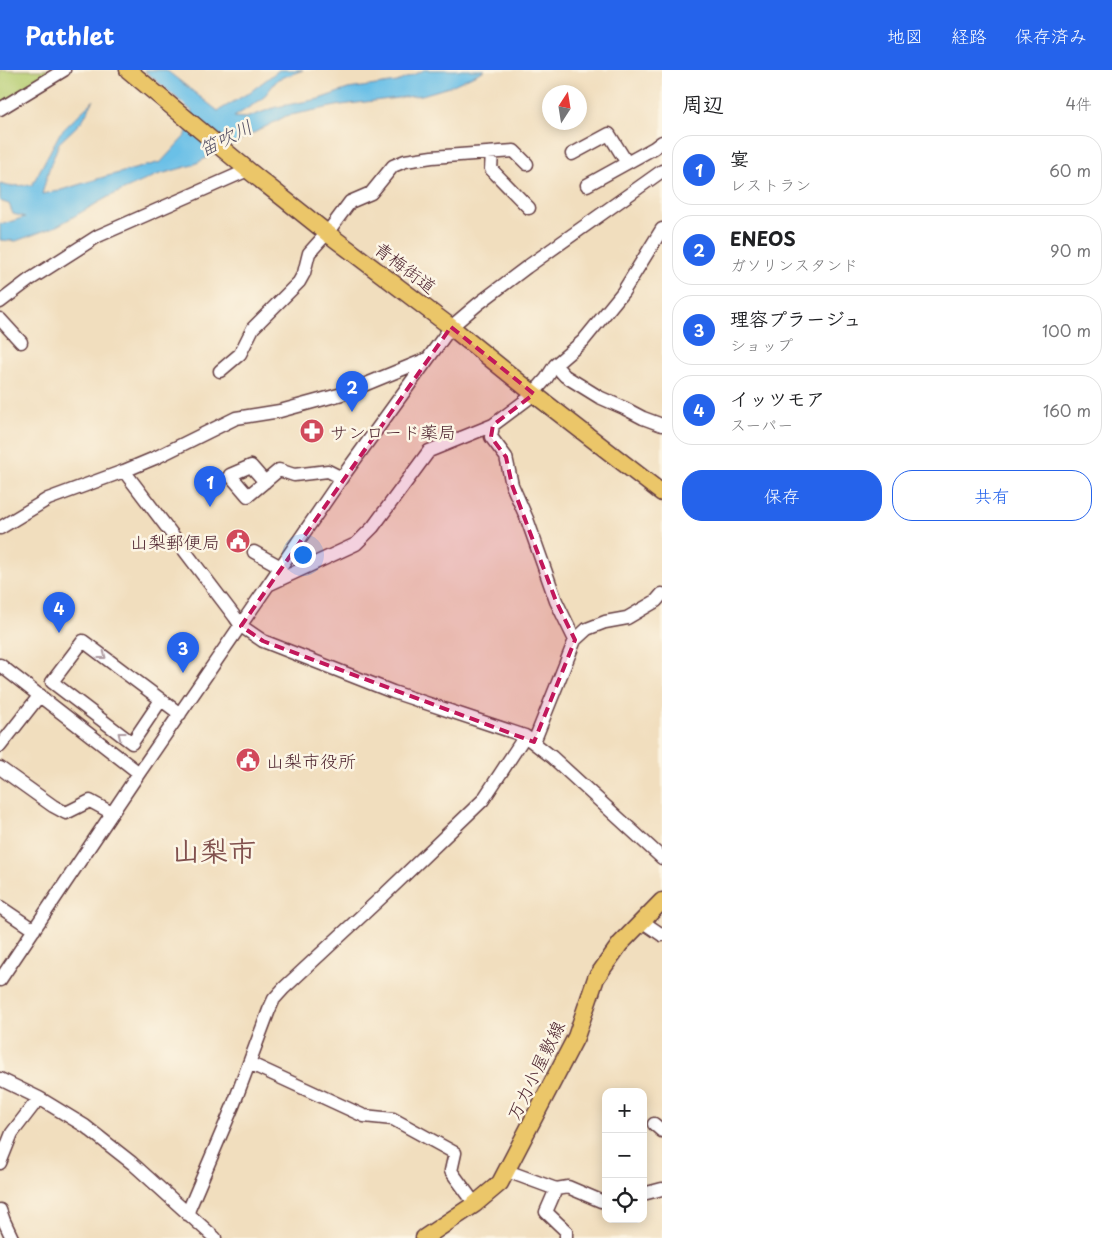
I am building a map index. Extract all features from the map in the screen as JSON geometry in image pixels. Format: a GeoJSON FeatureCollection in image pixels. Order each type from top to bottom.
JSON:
{"type":"FeatureCollection","features":[{"type":"Feature","properties":{"kind":"main road","name":"青梅街道"},"geometry":{"type":"LineString","coordinates":[[128,70],[326,233],[451,327],[662,493]]}},
{"type":"Feature","properties":{"kind":"main road","name":"万力小屋敷線"},"geometry":{"type":"LineString","coordinates":[[424,1238],[475,1204],[500,1183],[576,1037],[596,978],[620,944],[662,901]]}},
{"type":"Feature","properties":{"kind":"street"},"geometry":{"type":"LineString","coordinates":[[0,109],[64,70]]}},
{"type":"Feature","properties":{"kind":"street"},"geometry":{"type":"LineString","coordinates":[[572,154],[609,134],[627,163]]}},
{"type":"Feature","properties":{"kind":"street"},"geometry":{"type":"LineString","coordinates":[[587,185],[604,177],[662,142]]}},
{"type":"Feature","properties":{"kind":"street"},"geometry":{"type":"LineString","coordinates":[[220,371],[240,354],[254,328],[299,282],[304,273],[309,253],[350,202],[371,193],[394,166],[405,161],[514,151],[527,164]]}},
{"type":"Feature","properties":{"kind":"street"},"geometry":{"type":"LineString","coordinates":[[492,153],[491,169],[529,208]]}},
{"type":"Feature","properties":{"kind":"street"},"geometry":{"type":"LineString","coordinates":[[0,302],[29,280],[98,236],[244,167]]}},
{"type":"Feature","properties":{"kind":"street"},"geometry":{"type":"LineString","coordinates":[[0,980],[343,476],[451,327],[527,267],[661,174]]}},
{"type":"Feature","properties":{"kind":"street"},"geometry":{"type":"LineString","coordinates":[[270,584],[356,544],[373,527],[429,452],[493,425],[534,394],[555,365],[583,341],[623,292],[662,229]]}},
{"type":"Feature","properties":{"kind":"street"},"geometry":{"type":"LineString","coordinates":[[2,324],[21,342]]}},
{"type":"Feature","properties":{"kind":"street"},"geometry":{"type":"LineString","coordinates":[[0,528],[48,499],[155,458],[236,418],[280,411],[342,394],[427,359]]}},
{"type":"Feature","properties":{"kind":"street"},"geometry":{"type":"LineString","coordinates":[[555,365],[565,376],[600,397],[662,425]]}},
{"type":"Feature","properties":{"kind":"street"},"geometry":{"type":"LineString","coordinates":[[493,425],[492,437],[506,457],[512,485],[527,519],[556,601],[575,640]]}},
{"type":"Feature","properties":{"kind":"street"},"geometry":{"type":"LineString","coordinates":[[265,482],[279,470],[294,475],[328,472],[343,476]]}},
{"type":"Feature","properties":{"kind":"street"},"geometry":{"type":"LineString","coordinates":[[124,471],[240,626],[263,641],[393,692],[530,739],[662,858]]}},
{"type":"Feature","properties":{"kind":"street"},"geometry":{"type":"LineString","coordinates":[[254,552],[281,567]]}},
{"type":"Feature","properties":{"kind":"street"},"geometry":{"type":"LineString","coordinates":[[187,1214],[233,1106],[274,1000],[284,988],[483,800],[530,739],[575,640],[587,628],[604,622],[628,618],[662,594]]}},
{"type":"Feature","properties":{"kind":"street"},"geometry":{"type":"LineString","coordinates":[[161,700],[132,743],[52,682],[84,641],[180,714]]}},
{"type":"Feature","properties":{"kind":"street"},"geometry":{"type":"LineString","coordinates":[[0,664],[139,774]]}},
{"type":"Feature","properties":{"kind":"street"},"geometry":{"type":"LineString","coordinates":[[0,746],[40,695]]}},
{"type":"Feature","properties":{"kind":"street"},"geometry":{"type":"LineString","coordinates":[[0,768],[53,806],[66,813],[90,801],[112,813]]}},
{"type":"Feature","properties":{"kind":"street"},"geometry":{"type":"LineString","coordinates":[[0,907],[34,930]]}},
{"type":"Feature","properties":{"kind":"street"},"geometry":{"type":"LineString","coordinates":[[643,922],[662,935]]}},
{"type":"Feature","properties":{"kind":"street"},"geometry":{"type":"LineString","coordinates":[[249,1063],[364,1116],[393,1119],[455,1152],[450,1171],[475,1204]]}},
{"type":"Feature","properties":{"kind":"street"},"geometry":{"type":"LineString","coordinates":[[0,1079],[39,1098],[85,1126],[132,1163],[215,1238]]}},
{"type":"Feature","properties":{"kind":"street"},"geometry":{"type":"LineString","coordinates":[[0,1163],[12,1133],[39,1098]]}},
{"type":"Feature","properties":{"kind":"street"},"geometry":{"type":"LineString","coordinates":[[507,1171],[556,1189],[568,1187],[602,1201]]}},
{"type":"Feature","properties":{"kind":"street"},"geometry":{"type":"LineString","coordinates":[[556,1189],[546,1212],[566,1231],[566,1238]]}},
{"type":"Feature","properties":{"kind":"street"},"geometry":{"type":"LineString","coordinates":[[647,1193],[662,1189]]}},
{"type":"Feature","properties":{"kind":"street"},"geometry":{"type":"LineString","coordinates":[[0,1210],[12,1238]]}},
{"type":"Feature","properties":{"kind":"highlighted area"},"geometry":{"type":"Polygon","coordinates":[[[451,327],[534,394],[493,425],[491,437],[506,457],[512,485],[556,601],[575,640],[534,742],[263,641],[241,626],[451,327]]]}},
{"type":"Feature","properties":{"kind":"green space"},"geometry":{"type":"Polygon","coordinates":[[[0,70],[63,70],[0,108],[0,70]]]}},
{"type":"Feature","properties":{"kind":"water","name":"笛吹川"},"geometry":{"type":"Polygon","coordinates":[[[144,70],[166,70],[218,111],[250,92],[279,70],[303,70],[278,79],[262,99],[234,117],[246,118],[276,107],[319,99],[348,89],[397,82],[424,70],[485,70],[449,87],[422,95],[341,105],[286,116],[193,165],[157,175],[108,197],[57,226],[16,241],[0,240],[0,223],[3,224],[25,217],[13,214],[9,204],[0,201],[0,184],[8,186],[32,185],[60,133],[94,100],[82,121],[59,143],[42,194],[161,162],[186,135],[192,111],[144,70]]]}},
{"type":"Feature","properties":{"kind":"place","name":"ENEOS"},"geometry":{"type":"Point","coordinates":[352,412]}},
{"type":"Feature","properties":{"kind":"place","name":"サンロード薬局"},"geometry":{"type":"Point","coordinates":[312,431]}},
{"type":"Feature","properties":{"kind":"place","name":"宴"},"geometry":{"type":"Point","coordinates":[210,507]}},
{"type":"Feature","properties":{"kind":"place","name":"山梨郵便局"},"geometry":{"type":"Point","coordinates":[238,541]}},
{"type":"Feature","properties":{"kind":"place","name":"イッツモア"},"geometry":{"type":"Point","coordinates":[59,633]}},
{"type":"Feature","properties":{"kind":"place","name":"理容プラージュ"},"geometry":{"type":"Point","coordinates":[183,673]}},
{"type":"Feature","properties":{"kind":"place","name":"山梨市役所"},"geometry":{"type":"Point","coordinates":[248,760]}},
{"type":"Feature","properties":{"kind":"district","name":"山梨市"},"geometry":{"type":"Point","coordinates":[214,849]}}]}
